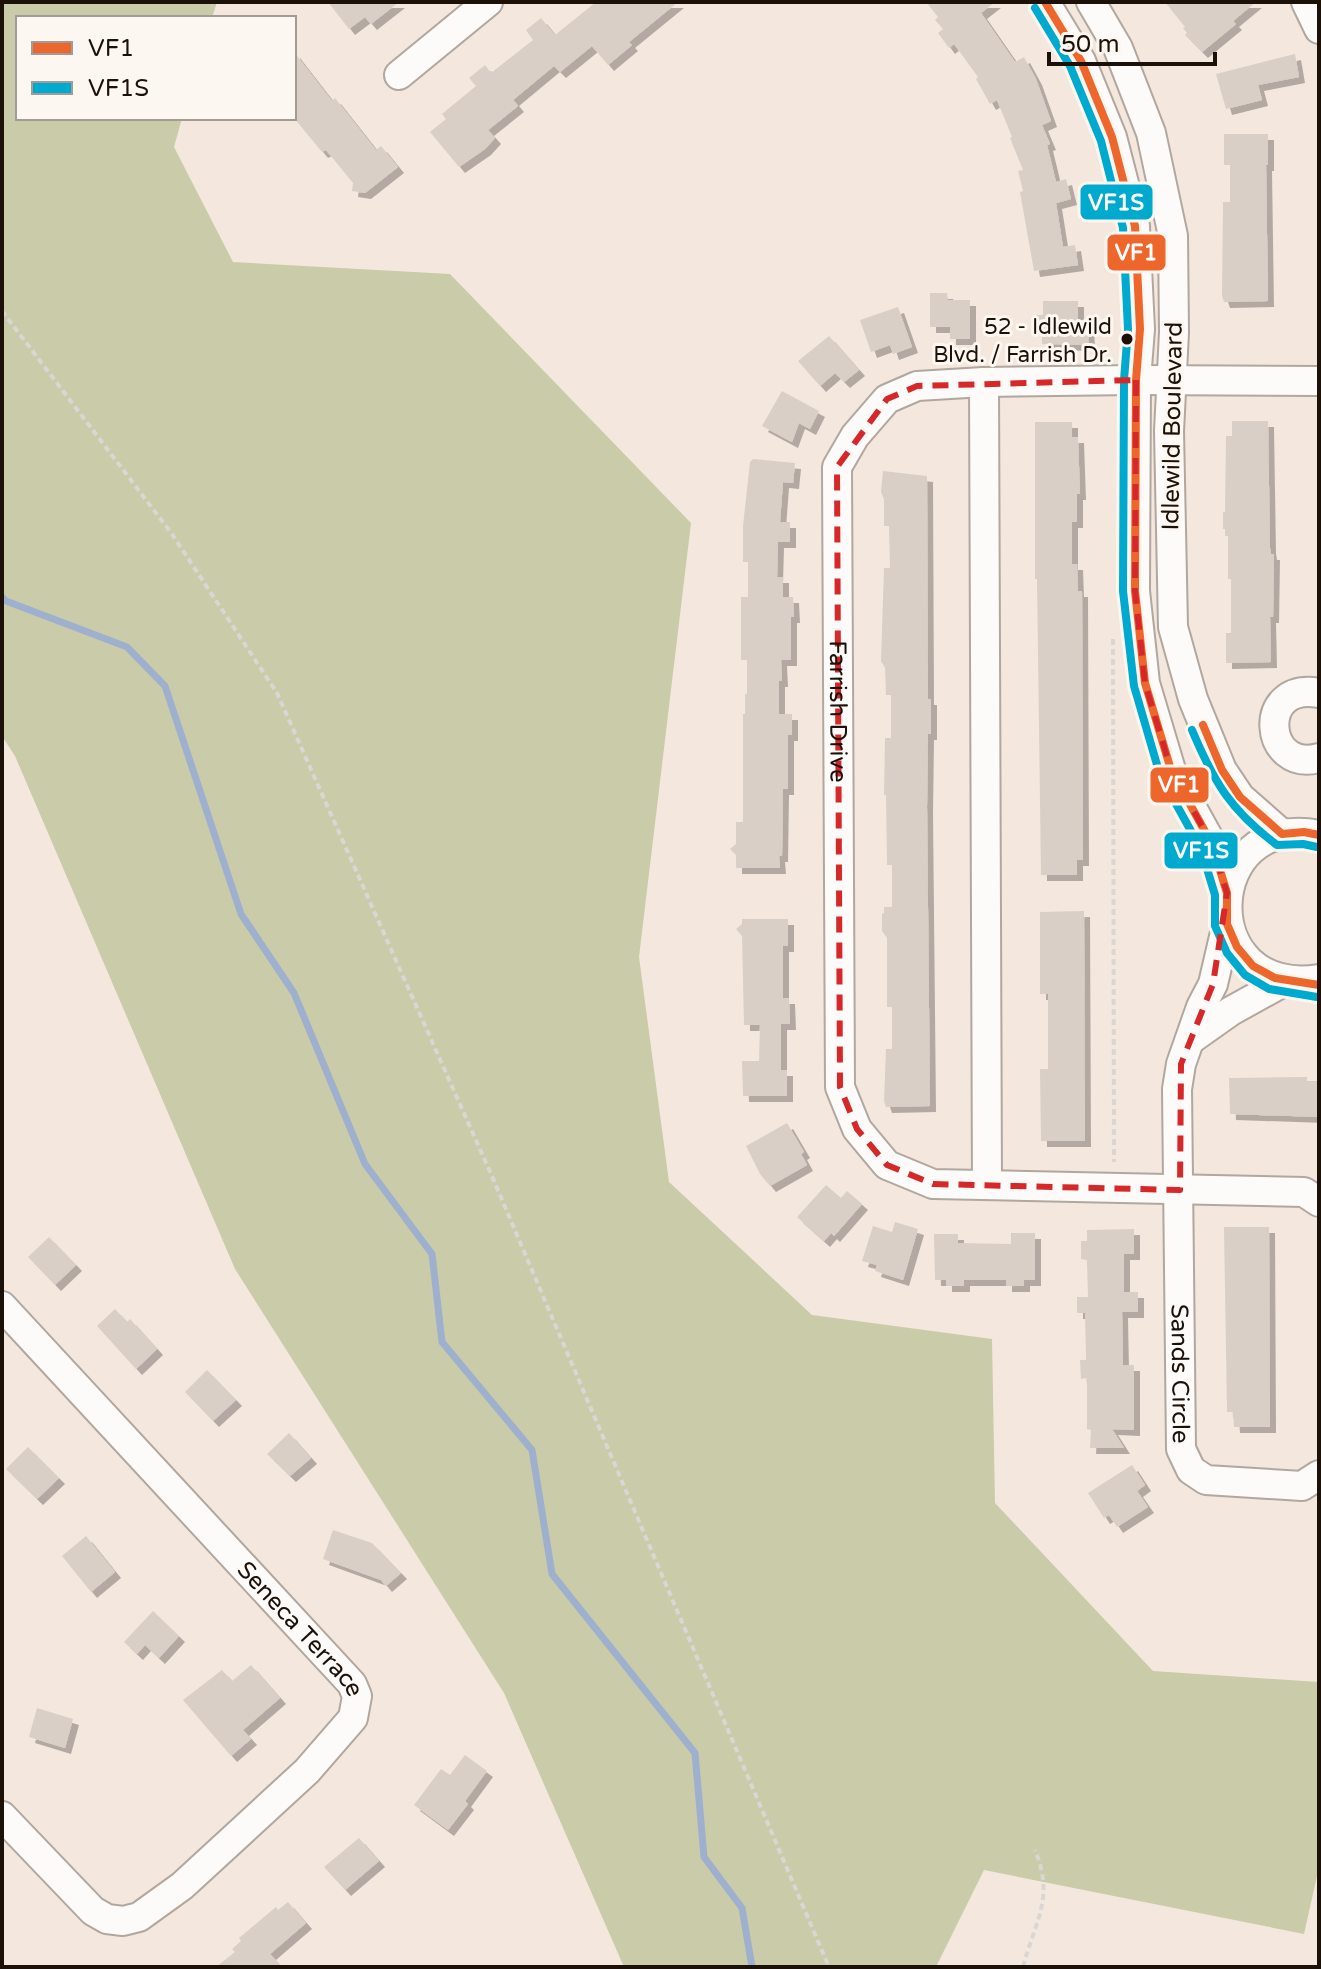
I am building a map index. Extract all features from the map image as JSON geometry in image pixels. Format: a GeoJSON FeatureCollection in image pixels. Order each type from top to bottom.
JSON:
{"type":"FeatureCollection","features":[{"type":"Feature","properties":{"kind":"street"},"geometry":{"type":"LineString","coordinates":[[399,75],[488,2]]}},
{"type":"Feature","properties":{"kind":"street","name":"Idlewild Boulevard"},"geometry":{"type":"LineString","coordinates":[[1045,2],[1081,61],[1112,137],[1135,226],[1140,329],[1136,380],[1135,591],[1145,683],[1171,770],[1212,844],[1227,893]]}},
{"type":"Feature","properties":{"kind":"street","name":"Idlewild Boulevard"},"geometry":{"type":"LineString","coordinates":[[1091,2],[1118,48],[1151,133],[1173,236],[1169,431],[1173,627],[1193,699],[1222,770],[1240,797],[1282,834]]}},
{"type":"Feature","properties":{"kind":"street"},"geometry":{"type":"LineString","coordinates":[[1306,2],[1319,29]]}},
{"type":"Feature","properties":{"kind":"street","name":"Farrish Drive"},"geometry":{"type":"LineString","coordinates":[[1180,1190],[933,1184],[887,1165],[857,1129],[840,1087],[837,467],[855,436],[887,399],[917,386],[1136,380],[1319,381]]}},
{"type":"Feature","properties":{"kind":"street"},"geometry":{"type":"LineString","coordinates":[[984,382],[987,1185]]}},
{"type":"Feature","properties":{"kind":"street"},"geometry":{"type":"LineString","coordinates":[[1319,693],[1308,691],[1286,699],[1278,707],[1274,730],[1284,750],[1293,757],[1304,760],[1319,758]]}},
{"type":"Feature","properties":{"kind":"street"},"geometry":{"type":"LineString","coordinates":[[1227,893],[1244,857],[1261,843],[1282,834],[1304,832],[1319,835]]}},
{"type":"Feature","properties":{"kind":"street","name":"Sands Circle"},"geometry":{"type":"LineString","coordinates":[[1227,893],[1227,924],[1213,984],[1201,1007],[1181,1064],[1177,1089],[1181,1449],[1191,1470],[1206,1480],[1313,1489]]}},
{"type":"Feature","properties":{"kind":"street"},"geometry":{"type":"LineString","coordinates":[[1227,924],[1237,947],[1253,966],[1275,978],[1306,982]]}},
{"type":"Feature","properties":{"kind":"street"},"geometry":{"type":"LineString","coordinates":[[1190,1040],[1231,1011],[1306,982]]}},
{"type":"Feature","properties":{"kind":"street"},"geometry":{"type":"LineString","coordinates":[[1180,1190],[1304,1192],[1319,1202]]}},
{"type":"Feature","properties":{"kind":"street","name":"Seneca Terrace"},"geometry":{"type":"LineString","coordinates":[[2,1306],[352,1684],[357,1706],[353,1718],[307,1771],[182,1886],[139,1917],[115,1920],[93,1911],[2,1816]]}},
{"type":"Feature","properties":{"kind":"path"},"geometry":{"type":"LineString","coordinates":[[2,311],[172,534],[277,693],[491,1174],[829,1967]]}},
{"type":"Feature","properties":{"kind":"path"},"geometry":{"type":"LineString","coordinates":[[1113,636],[1114,1165]]}},
{"type":"Feature","properties":{"kind":"path"},"geometry":{"type":"LineString","coordinates":[[1023,1967],[1041,1920],[1045,1899],[1043,1874],[1035,1850]]}},
{"type":"Feature","properties":{"kind":"highlighted area"},"geometry":{"type":"Polygon","coordinates":[[[1136,380],[1135,591],[1145,683],[1171,770],[1212,844],[1227,893],[1213,984],[1181,1064],[1180,1190],[933,1184],[887,1165],[857,1129],[840,1087],[837,467],[887,399],[917,386],[1136,380]]]}},
{"type":"Feature","properties":{"kind":"green space"},"geometry":{"type":"Polygon","coordinates":[[[2,2],[217,2],[213,16],[16,16],[16,120],[181,120],[174,147],[233,262],[450,274],[691,523],[639,957],[669,1182],[812,1315],[992,1339],[995,1503],[1153,1671],[1319,1682],[1319,1867],[1304,1934],[984,1870],[936,1967],[624,1967],[504,1693],[235,1269],[15,756],[2,736],[2,2]]]}},
{"type":"Feature","properties":{"kind":"building"},"geometry":{"type":"Polygon","coordinates":[[[328,2],[399,2],[371,24],[365,17],[349,29],[328,2]]]}},
{"type":"Feature","properties":{"kind":"building"},"geometry":{"type":"Polygon","coordinates":[[[596,2],[678,2],[629,42],[632,45],[608,65],[592,46],[560,72],[554,66],[513,100],[518,106],[488,130],[495,138],[485,149],[459,167],[430,132],[446,119],[442,114],[476,86],[469,78],[485,65],[491,73],[533,40],[526,30],[541,18],[555,35],[596,2]]]}},
{"type":"Feature","properties":{"kind":"building"},"geometry":{"type":"Polygon","coordinates":[[[926,2],[995,2],[981,13],[1015,62],[1024,57],[1036,79],[1051,121],[1042,125],[1050,144],[1047,145],[1056,182],[1066,179],[1071,199],[1056,203],[1063,247],[1075,245],[1078,265],[1034,271],[1020,192],[1023,191],[1018,171],[1023,170],[1012,137],[997,100],[990,104],[976,79],[978,77],[954,44],[949,48],[938,33],[943,29],[926,2]]]}},
{"type":"Feature","properties":{"kind":"building"},"geometry":{"type":"Polygon","coordinates":[[[1165,2],[1256,2],[1233,21],[1236,24],[1202,52],[1185,35],[1185,27],[1165,2]]]}},
{"type":"Feature","properties":{"kind":"building"},"geometry":{"type":"Polygon","coordinates":[[[1295,54],[1299,77],[1258,85],[1262,100],[1226,109],[1216,74],[1295,54]]]}},
{"type":"Feature","properties":{"kind":"building"},"geometry":{"type":"Polygon","coordinates":[[[296,55],[376,150],[381,146],[398,167],[365,193],[352,191],[353,183],[326,150],[322,152],[296,120],[296,55]]]}},
{"type":"Feature","properties":{"kind":"building"},"geometry":{"type":"Polygon","coordinates":[[[1224,134],[1268,134],[1268,301],[1224,302],[1222,296],[1223,202],[1230,202],[1230,165],[1224,165],[1224,134]]]}},
{"type":"Feature","properties":{"kind":"building"},"geometry":{"type":"Polygon","coordinates":[[[930,293],[947,293],[948,300],[970,300],[970,339],[950,339],[950,327],[930,327],[930,293]]]}},
{"type":"Feature","properties":{"kind":"building"},"geometry":{"type":"Polygon","coordinates":[[[1043,301],[1078,301],[1078,320],[1088,320],[1089,345],[1042,344],[1042,333],[1036,333],[1036,315],[1043,315],[1043,301]]]}},
{"type":"Feature","properties":{"kind":"building"},"geometry":{"type":"Polygon","coordinates":[[[898,307],[912,347],[893,354],[890,345],[871,352],[860,320],[898,307]]]}},
{"type":"Feature","properties":{"kind":"building"},"geometry":{"type":"Polygon","coordinates":[[[829,336],[859,370],[844,382],[835,373],[820,386],[798,361],[829,336]]]}},
{"type":"Feature","properties":{"kind":"building"},"geometry":{"type":"Polygon","coordinates":[[[782,391],[819,411],[810,429],[799,423],[792,442],[762,426],[782,391]]]}},
{"type":"Feature","properties":{"kind":"building"},"geometry":{"type":"Polygon","coordinates":[[[1232,421],[1268,421],[1270,548],[1271,554],[1274,554],[1271,662],[1226,663],[1226,633],[1231,633],[1231,579],[1228,579],[1228,536],[1225,536],[1223,529],[1223,512],[1226,436],[1232,436],[1232,421]]]}},
{"type":"Feature","properties":{"kind":"building"},"geometry":{"type":"Polygon","coordinates":[[[1035,422],[1072,422],[1072,437],[1078,437],[1080,494],[1077,494],[1077,522],[1072,522],[1072,564],[1077,564],[1078,591],[1082,591],[1083,860],[1077,860],[1077,875],[1041,875],[1035,422]]]}},
{"type":"Feature","properties":{"kind":"building"},"geometry":{"type":"Polygon","coordinates":[[[753,459],[795,463],[793,483],[783,482],[780,522],[790,522],[790,542],[778,542],[777,577],[783,577],[783,597],[793,597],[794,617],[791,617],[791,660],[781,660],[782,681],[779,681],[779,714],[792,714],[792,735],[788,735],[788,789],[783,789],[780,868],[736,868],[736,855],[730,849],[736,844],[736,822],[743,822],[743,714],[747,694],[747,660],[741,660],[741,597],[748,597],[748,562],[743,562],[743,526],[750,462],[753,459]]]}},
{"type":"Feature","properties":{"kind":"building"},"geometry":{"type":"Polygon","coordinates":[[[883,471],[927,476],[928,699],[931,699],[927,807],[930,1106],[886,1107],[884,1101],[886,1049],[892,1049],[892,1007],[887,1007],[887,938],[882,931],[882,914],[884,907],[892,907],[892,865],[887,865],[884,795],[885,738],[891,738],[891,695],[886,695],[885,668],[881,661],[884,568],[890,568],[889,526],[884,526],[881,492],[883,471]]]}},
{"type":"Feature","properties":{"kind":"building"},"geometry":{"type":"Polygon","coordinates":[[[1084,911],[1085,1141],[1041,1141],[1040,1069],[1048,1069],[1048,994],[1040,994],[1040,912],[1084,911]]]}},
{"type":"Feature","properties":{"kind":"building"},"geometry":{"type":"Polygon","coordinates":[[[742,919],[788,919],[788,946],[783,946],[783,998],[789,998],[790,1024],[781,1024],[781,1070],[787,1070],[787,1096],[743,1096],[742,1061],[759,1061],[760,1025],[744,1025],[742,936],[736,929],[742,924],[742,919]]]}},
{"type":"Feature","properties":{"kind":"building"},"geometry":{"type":"Polygon","coordinates":[[[1307,1077],[1307,1081],[1319,1081],[1319,1117],[1230,1114],[1229,1078],[1307,1077]]]}},
{"type":"Feature","properties":{"kind":"building"},"geometry":{"type":"Polygon","coordinates":[[[787,1123],[804,1152],[801,1154],[807,1165],[770,1186],[760,1174],[746,1146],[787,1123]]]}},
{"type":"Feature","properties":{"kind":"building"},"geometry":{"type":"Polygon","coordinates":[[[826,1185],[841,1198],[847,1191],[862,1204],[834,1236],[831,1233],[824,1241],[797,1217],[826,1185]]]}},
{"type":"Feature","properties":{"kind":"building"},"geometry":{"type":"Polygon","coordinates":[[[895,1222],[918,1229],[903,1280],[875,1271],[877,1265],[862,1261],[873,1226],[892,1232],[895,1222]]]}},
{"type":"Feature","properties":{"kind":"building"},"geometry":{"type":"Polygon","coordinates":[[[1224,1227],[1269,1227],[1270,1427],[1234,1427],[1233,1412],[1227,1412],[1224,1227]]]}},
{"type":"Feature","properties":{"kind":"building"},"geometry":{"type":"Polygon","coordinates":[[[1134,1229],[1134,1254],[1124,1254],[1124,1292],[1138,1292],[1138,1312],[1122,1312],[1123,1365],[1134,1365],[1134,1430],[1112,1429],[1124,1448],[1090,1448],[1087,1378],[1081,1379],[1080,1360],[1086,1360],[1085,1313],[1077,1313],[1077,1297],[1088,1297],[1087,1260],[1081,1259],[1081,1241],[1087,1241],[1087,1230],[1134,1229]]]}},
{"type":"Feature","properties":{"kind":"building"},"geometry":{"type":"Polygon","coordinates":[[[1011,1233],[1035,1233],[1035,1280],[1024,1280],[1024,1286],[1006,1286],[1006,1280],[964,1280],[964,1286],[946,1286],[946,1280],[935,1280],[934,1234],[958,1234],[958,1243],[1011,1244],[1011,1233]]]}},
{"type":"Feature","properties":{"kind":"building"},"geometry":{"type":"Polygon","coordinates":[[[49,1237],[76,1265],[55,1285],[28,1257],[49,1237]]]}},
{"type":"Feature","properties":{"kind":"building"},"geometry":{"type":"Polygon","coordinates":[[[115,1309],[127,1322],[130,1319],[157,1349],[136,1369],[97,1326],[115,1309]]]}},
{"type":"Feature","properties":{"kind":"building"},"geometry":{"type":"Polygon","coordinates":[[[207,1370],[236,1400],[213,1421],[185,1392],[207,1370]]]}},
{"type":"Feature","properties":{"kind":"building"},"geometry":{"type":"Polygon","coordinates":[[[289,1433],[311,1458],[290,1476],[267,1454],[289,1433]]]}},
{"type":"Feature","properties":{"kind":"building"},"geometry":{"type":"Polygon","coordinates":[[[28,1447],[59,1478],[37,1499],[6,1469],[28,1447]]]}},
{"type":"Feature","properties":{"kind":"building"},"geometry":{"type":"Polygon","coordinates":[[[1132,1465],[1145,1485],[1137,1491],[1148,1507],[1117,1527],[1109,1515],[1104,1518],[1088,1493],[1132,1465]]]}},
{"type":"Feature","properties":{"kind":"building"},"geometry":{"type":"Polygon","coordinates":[[[333,1530],[372,1543],[401,1573],[386,1586],[381,1580],[323,1559],[333,1530]]]}},
{"type":"Feature","properties":{"kind":"building"},"geometry":{"type":"Polygon","coordinates":[[[86,1536],[115,1572],[91,1592],[62,1556],[86,1536]]]}},
{"type":"Feature","properties":{"kind":"building"},"geometry":{"type":"Polygon","coordinates":[[[153,1611],[179,1636],[159,1658],[145,1645],[137,1654],[124,1642],[153,1611]]]}},
{"type":"Feature","properties":{"kind":"building"},"geometry":{"type":"Polygon","coordinates":[[[251,1665],[280,1698],[243,1730],[251,1739],[231,1756],[183,1700],[222,1670],[232,1681],[251,1665]]]}},
{"type":"Feature","properties":{"kind":"building"},"geometry":{"type":"Polygon","coordinates":[[[37,1708],[73,1719],[65,1748],[29,1737],[37,1708]]]}},
{"type":"Feature","properties":{"kind":"building"},"geometry":{"type":"Polygon","coordinates":[[[465,1755],[487,1771],[448,1830],[414,1805],[441,1769],[450,1775],[465,1755]]]}},
{"type":"Feature","properties":{"kind":"building"},"geometry":{"type":"Polygon","coordinates":[[[359,1838],[379,1861],[345,1890],[324,1867],[359,1838]]]}},
{"type":"Feature","properties":{"kind":"building"},"geometry":{"type":"Polygon","coordinates":[[[288,1902],[306,1923],[270,1954],[282,1967],[216,1967],[235,1952],[232,1949],[241,1941],[239,1938],[276,1907],[278,1910],[288,1902]]]}},
{"type":"Feature","properties":{"kind":"waterway"},"geometry":{"type":"LineString","coordinates":[[2,597],[127,647],[165,686],[241,914],[294,993],[365,1164],[432,1254],[442,1342],[532,1450],[552,1574],[695,1753],[704,1857],[742,1908],[752,1967]]}},
{"type":"Feature","properties":{"kind":"transit line","name":"VF1"},"geometry":{"type":"LineString","coordinates":[[1045,2],[1081,61],[1112,137],[1135,226],[1140,329],[1136,380],[1135,591],[1145,683],[1171,770],[1212,844],[1227,893],[1227,924],[1237,947],[1253,966],[1275,978],[1319,985]]}},
{"type":"Feature","properties":{"kind":"transit line","name":"VF1S"},"geometry":{"type":"LineString","coordinates":[[1035,8],[1070,66],[1101,141],[1123,228],[1128,329],[1124,380],[1123,591],[1134,686],[1160,775],[1201,849],[1215,895],[1215,926],[1227,953],[1245,975],[1269,989],[1317,997]]}},
{"type":"Feature","properties":{"kind":"transit line","name":"VF1"},"geometry":{"type":"LineString","coordinates":[[1203,725],[1222,770],[1240,797],[1282,834],[1304,832],[1319,835]]}},
{"type":"Feature","properties":{"kind":"transit line","name":"VF1S"},"geometry":{"type":"LineString","coordinates":[[1192,730],[1216,780],[1247,820],[1277,845],[1317,847]]}},
{"type":"Feature","properties":{"kind":"place","name":"52 - Idlewild Blvd. / Farrish Dr."},"geometry":{"type":"Point","coordinates":[1127,339]}}]}
